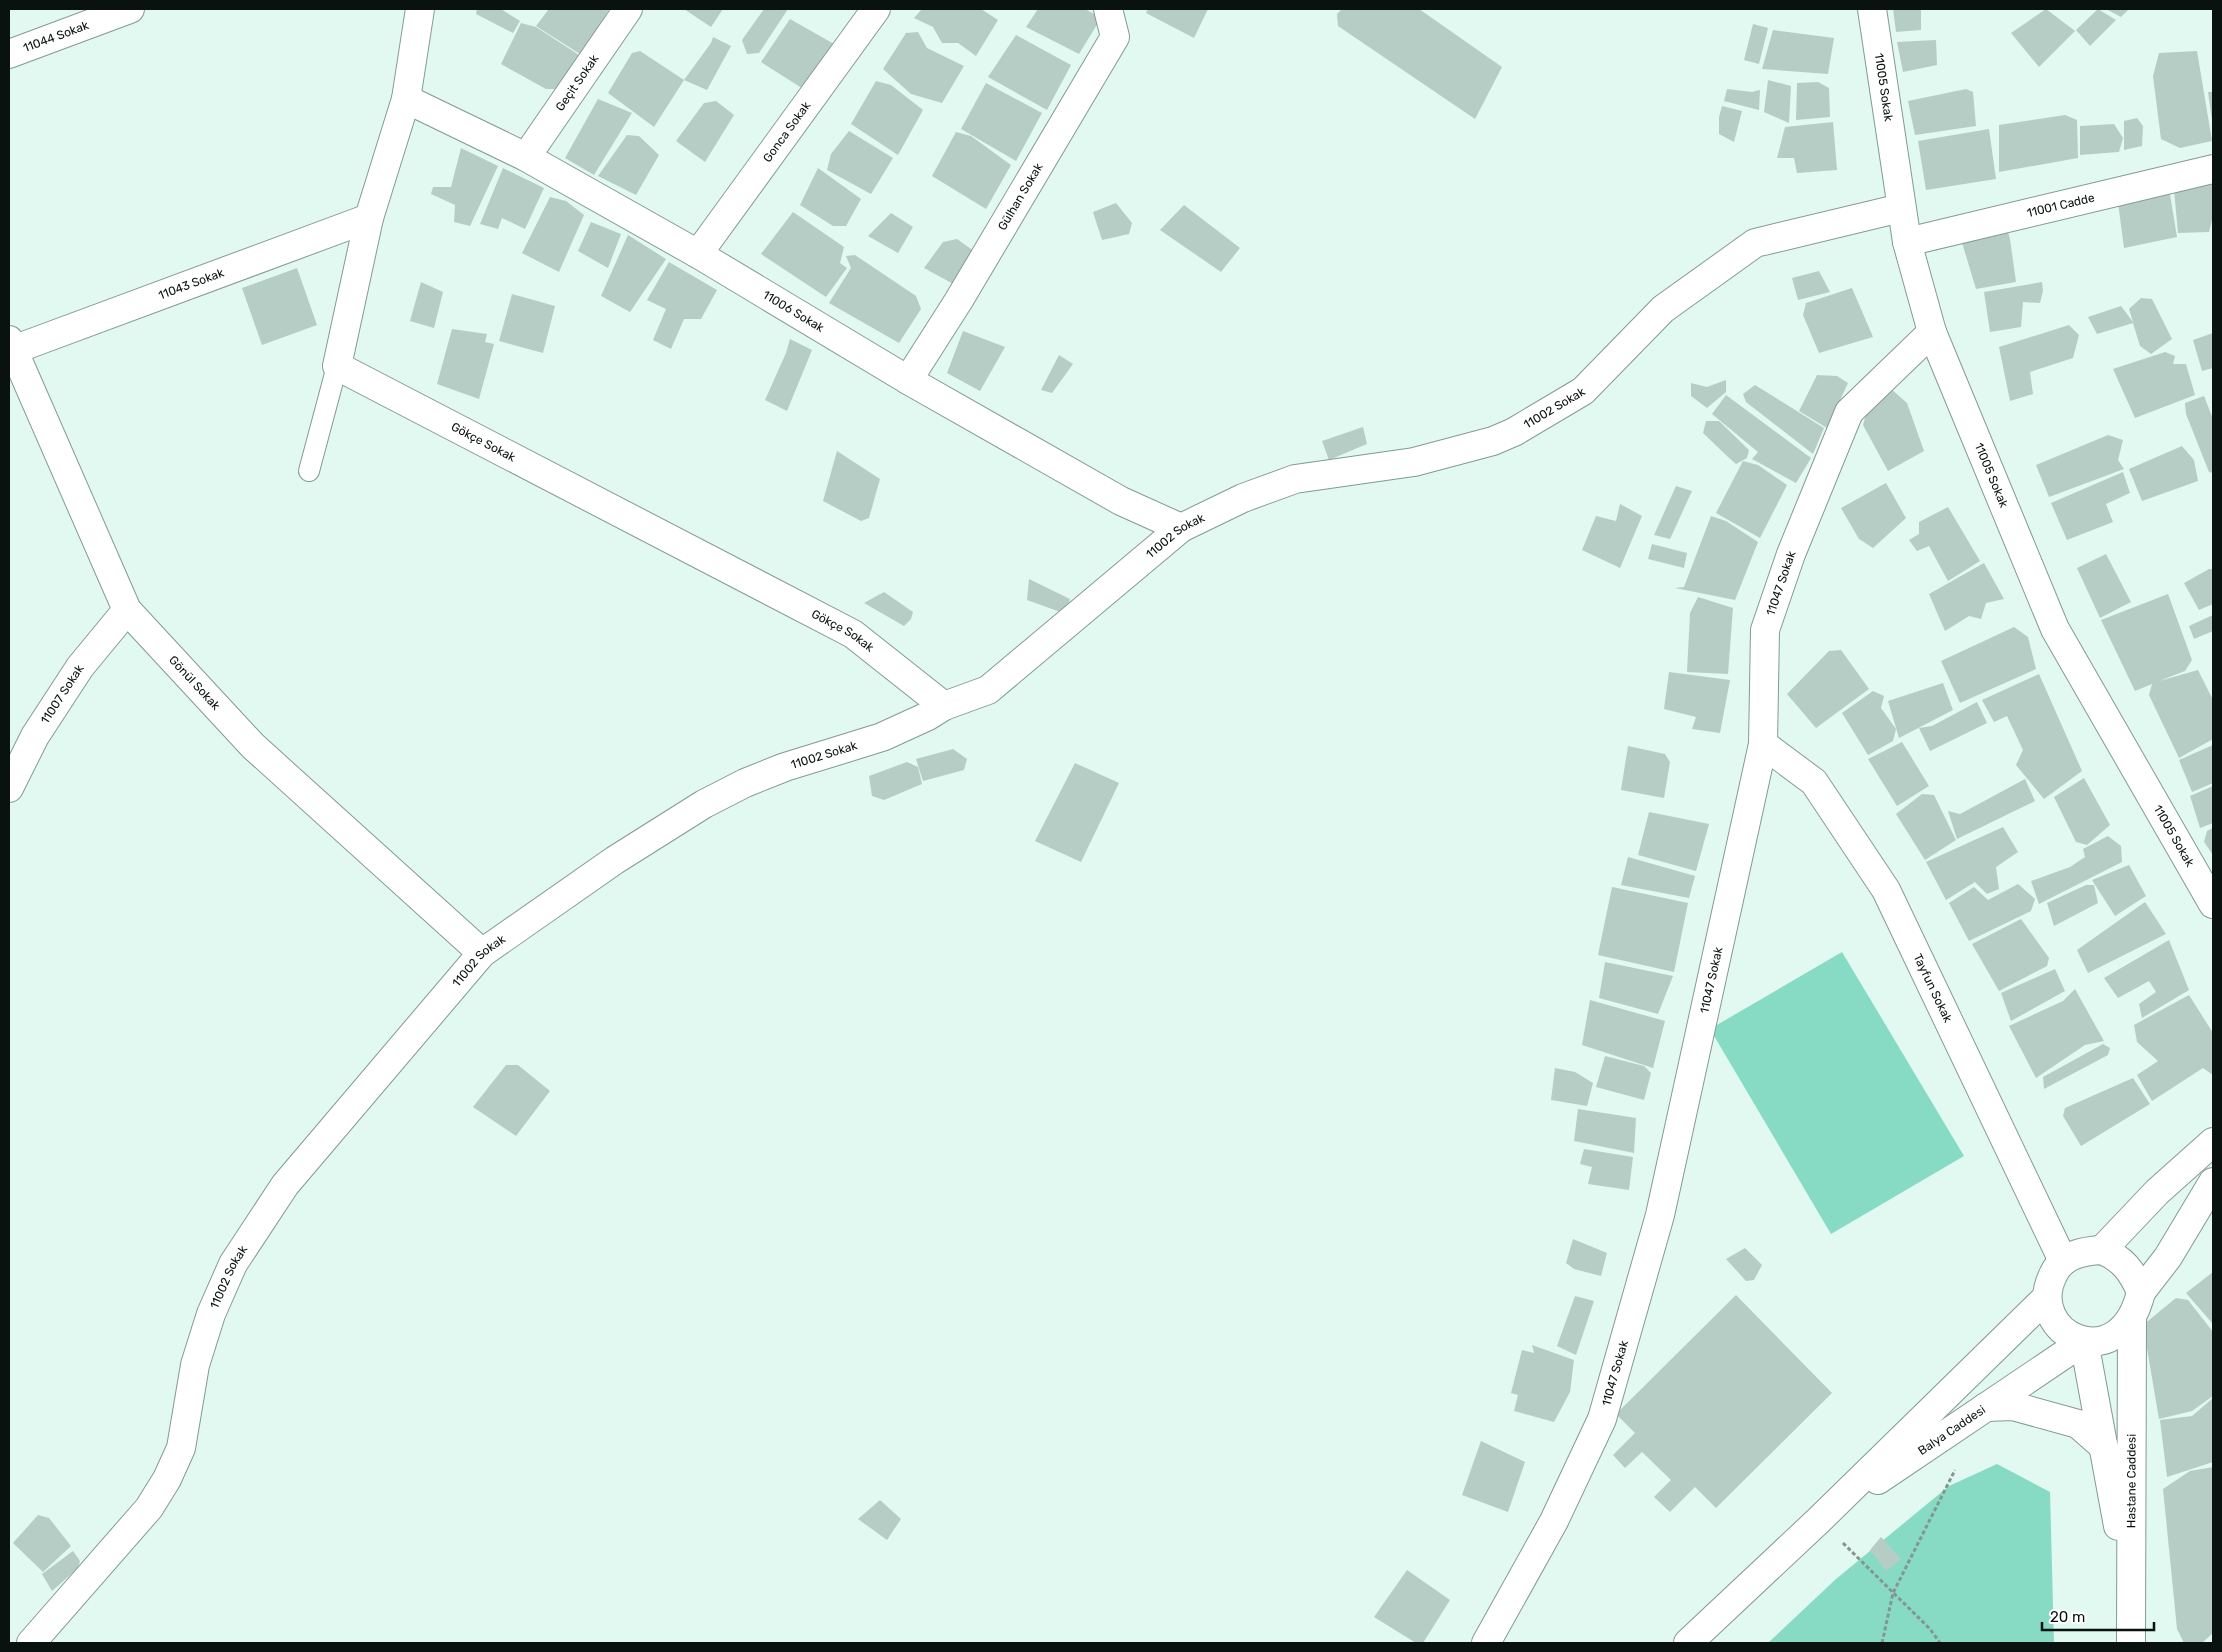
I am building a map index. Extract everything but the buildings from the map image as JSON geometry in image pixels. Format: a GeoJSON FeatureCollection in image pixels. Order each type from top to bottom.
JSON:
{"type":"FeatureCollection","features":[{"type":"Feature","properties":{"kind":"street","name":"11044 Sokak"},"geometry":{"type":"LineString","coordinates":[[9,54],[130,9]]}},
{"type":"Feature","properties":{"kind":"street"},"geometry":{"type":"LineString","coordinates":[[337,366],[369,218],[406,99],[420,9]]}},
{"type":"Feature","properties":{"kind":"street","name":"Geçit Sokak"},"geometry":{"type":"LineString","coordinates":[[526,157],[628,9]]}},
{"type":"Feature","properties":{"kind":"street","name":"Gonca Sokak"},"geometry":{"type":"LineString","coordinates":[[698,254],[876,9]]}},
{"type":"Feature","properties":{"kind":"street","name":"Gülhan Sokak"},"geometry":{"type":"LineString","coordinates":[[908,380],[959,300],[1115,36],[1108,9]]}},
{"type":"Feature","properties":{"kind":"street","name":"11005 Sokak"},"geometry":{"type":"LineString","coordinates":[[1872,9],[1907,242],[1932,332],[2054,629],[2213,904]]}},
{"type":"Feature","properties":{"kind":"street","name":"11006 Sokak"},"geometry":{"type":"LineString","coordinates":[[406,99],[526,157],[698,254],[908,380],[1121,501],[1181,528]]}},
{"type":"Feature","properties":{"kind":"street","name":"11001 Cadde"},"geometry":{"type":"LineString","coordinates":[[1907,242],[2213,169]]}},
{"type":"Feature","properties":{"kind":"street","name":"11002 Sokak"},"geometry":{"type":"LineString","coordinates":[[31,1643],[149,1508],[167,1479],[181,1448],[195,1365],[211,1314],[233,1264],[285,1185],[482,953],[615,860],[704,804],[745,783],[785,767],[882,737],[928,716],[944,706],[988,690],[1181,528],[1243,498],[1295,478],[1414,462],[1493,440],[1514,432],[1583,391],[1663,309],[1755,243],[1901,208]]}},
{"type":"Feature","properties":{"kind":"street","name":"11043 Sokak"},"geometry":{"type":"LineString","coordinates":[[11,345],[369,218]]}},
{"type":"Feature","properties":{"kind":"street","name":"11047 Sokak"},"geometry":{"type":"LineString","coordinates":[[1486,1643],[1554,1521],[1602,1419],[1660,1215],[1763,744],[1765,630],[1794,545],[1849,412],[1932,332]]}},
{"type":"Feature","properties":{"kind":"street","name":"Gönül Sokak"},"geometry":{"type":"LineString","coordinates":[[11,345],[127,610],[253,746],[482,953]]}},
{"type":"Feature","properties":{"kind":"street","name":"Gökçe Sokak"},"geometry":{"type":"LineString","coordinates":[[337,366],[853,634],[944,706]]}},
{"type":"Feature","properties":{"kind":"street","name":"11007 Sokak"},"geometry":{"type":"LineString","coordinates":[[9,788],[35,736],[75,674],[127,610]]}},
{"type":"Feature","properties":{"kind":"street","name":"Tayfun Sokak"},"geometry":{"type":"LineString","coordinates":[[1763,744],[1814,782],[1886,890],[2063,1261]]}},
{"type":"Feature","properties":{"kind":"street"},"geometry":{"type":"LineString","coordinates":[[2102,1250],[2156,1192],[2213,1142]]}},
{"type":"Feature","properties":{"kind":"street","name":"Balya Caddesi"},"geometry":{"type":"LineString","coordinates":[[1819,1520],[2084,1341],[2112,1338],[2123,1330],[2132,1319],[2141,1292],[2168,1257],[2213,1182]]}},
{"type":"Feature","properties":{"kind":"street"},"geometry":{"type":"LineString","coordinates":[[2084,1341],[2070,1336],[2058,1325],[2050,1312],[2047,1297],[2049,1283],[2054,1271],[2063,1261],[2075,1254],[2102,1250],[2115,1256],[2127,1265],[2141,1292]]}},
{"type":"Feature","properties":{"kind":"street","name":"Balya Caddesi"},"geometry":{"type":"LineString","coordinates":[[1688,1643],[1819,1520],[2047,1297]]}},
{"type":"Feature","properties":{"kind":"street","name":"Hastane Caddesi"},"geometry":{"type":"LineString","coordinates":[[2131,1643],[2132,1319]]}},
{"type":"Feature","properties":{"kind":"street","name":"Hastane Caddesi"},"geometry":{"type":"LineString","coordinates":[[2084,1341],[2118,1520],[2131,1643]]}},
{"type":"Feature","properties":{"kind":"street"},"geometry":{"type":"LineString","coordinates":[[1986,1407],[2013,1406],[2078,1424],[2104,1447]]}},
{"type":"Feature","properties":{"kind":"lane"},"geometry":{"type":"LineString","coordinates":[[309,472],[337,366]]}},
{"type":"Feature","properties":{"kind":"path"},"geometry":{"type":"LineString","coordinates":[[1882,1643],[1893,1593],[1955,1469]]}},
{"type":"Feature","properties":{"kind":"path"},"geometry":{"type":"LineString","coordinates":[[1819,1520],[1930,1629],[1940,1643]]}},
{"type":"Feature","properties":{"kind":"green space"},"geometry":{"type":"Polygon","coordinates":[[[1842,952],[1964,1156],[1831,1234],[1710,1029],[1842,952]]]}},
{"type":"Feature","properties":{"kind":"green space"},"geometry":{"type":"Polygon","coordinates":[[[1997,1464],[2050,1492],[2054,1643],[1768,1643],[1836,1579],[1949,1486],[1997,1464]]]}}]}
